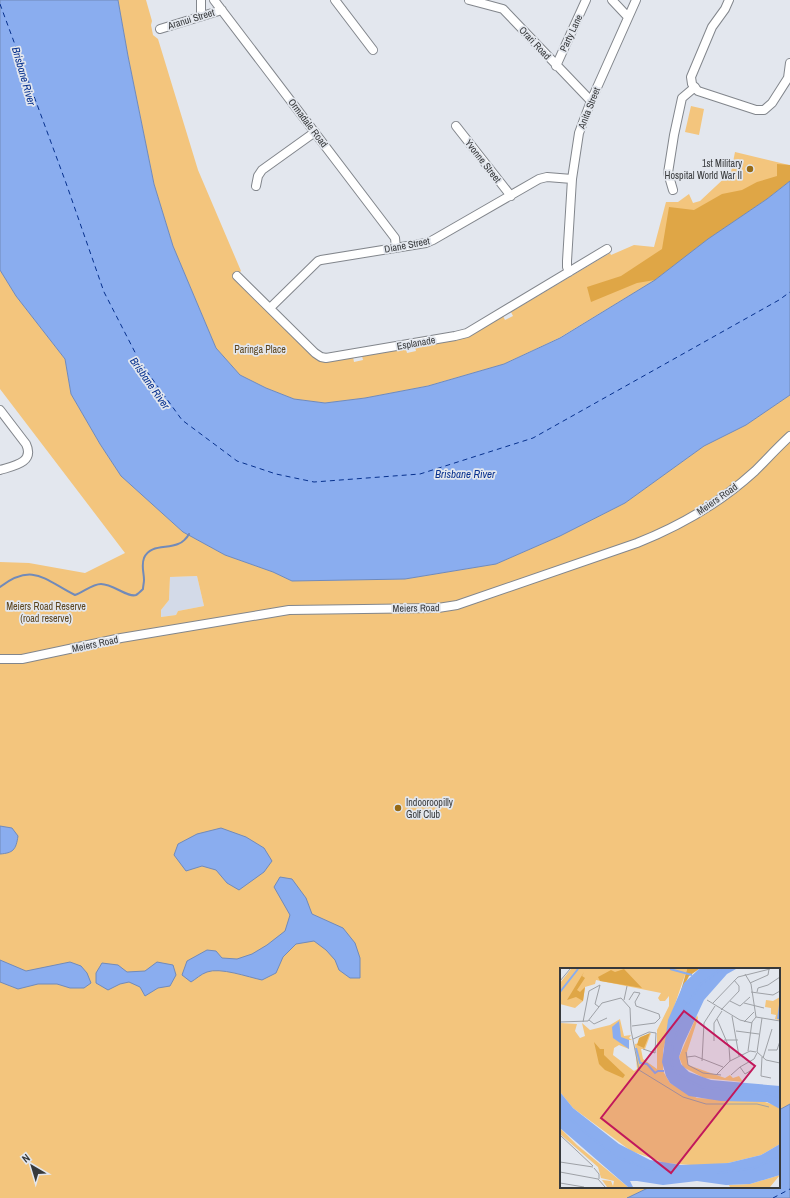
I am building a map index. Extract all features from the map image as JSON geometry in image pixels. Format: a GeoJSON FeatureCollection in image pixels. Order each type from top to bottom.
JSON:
{"type":"FeatureCollection","features":[{"type":"Feature","properties":{"kind":"street"},"geometry":{"type":"LineString","coordinates":[[201,0],[201,16]]}},
{"type":"Feature","properties":{"kind":"street","name":"Ormadale Road"},"geometry":{"type":"LineString","coordinates":[[214,0],[395,238],[396,248]]}},
{"type":"Feature","properties":{"kind":"street"},"geometry":{"type":"LineString","coordinates":[[336,0],[373,50]]}},
{"type":"Feature","properties":{"kind":"street","name":"Orari Road"},"geometry":{"type":"LineString","coordinates":[[469,0],[503,8],[591,102]]}},
{"type":"Feature","properties":{"kind":"street","name":"Party Lane"},"geometry":{"type":"LineString","coordinates":[[556,66],[586,0]]}},
{"type":"Feature","properties":{"kind":"street"},"geometry":{"type":"LineString","coordinates":[[612,0],[628,17]]}},
{"type":"Feature","properties":{"kind":"street","name":"Anita Street"},"geometry":{"type":"LineString","coordinates":[[569,272],[567,261],[572,179],[579,132],[636,0]]}},
{"type":"Feature","properties":{"kind":"street"},"geometry":{"type":"LineString","coordinates":[[729,0],[725,10],[712,26],[691,77],[692,84],[698,91],[748,108],[764,110],[772,103],[788,78],[790,63]]}},
{"type":"Feature","properties":{"kind":"street","name":"Aranui Street"},"geometry":{"type":"LineString","coordinates":[[160,29],[222,10]]}},
{"type":"Feature","properties":{"kind":"street"},"geometry":{"type":"LineString","coordinates":[[673,190],[668,173],[674,135],[682,98],[695,87]]}},
{"type":"Feature","properties":{"kind":"street","name":"Yvonne Street"},"geometry":{"type":"LineString","coordinates":[[456,126],[510,196]]}},
{"type":"Feature","properties":{"kind":"street"},"geometry":{"type":"LineString","coordinates":[[256,186],[258,176],[262,170],[315,132]]}},
{"type":"Feature","properties":{"kind":"street","name":"Diane Street"},"geometry":{"type":"LineString","coordinates":[[270,308],[318,261],[426,243],[539,179],[572,179]]}},
{"type":"Feature","properties":{"kind":"street","name":"Esplanade"},"geometry":{"type":"LineString","coordinates":[[237,276],[315,353],[320,357],[326,358],[467,333],[607,249]]}},
{"type":"Feature","properties":{"kind":"street"},"geometry":{"type":"LineString","coordinates":[[0,410],[26,444],[28,450],[26,458],[21,464],[0,470]]}},
{"type":"Feature","properties":{"kind":"street","name":"Meiers Road"},"geometry":{"type":"LineString","coordinates":[[0,659],[22,660],[121,638],[289,610],[438,608],[457,605],[658,535],[698,513],[727,493],[755,471],[790,436]]}},
{"type":"Feature","properties":{"kind":"shaded area"},"geometry":{"type":"Polygon","coordinates":[[[777,164],[790,165],[790,181],[767,199],[708,239],[655,280],[637,283],[591,302],[587,287],[621,276],[662,249],[669,207],[694,210],[722,194],[742,190],[757,182],[777,176],[777,164]]]}},
{"type":"Feature","properties":{"kind":"shaded area"},"geometry":{"type":"Polygon","coordinates":[[[197,576],[204,606],[178,611],[176,615],[161,617],[161,610],[169,600],[170,577],[197,576]]]}},
{"type":"Feature","properties":{"kind":"green space","name":"Paringa Place"},"geometry":{"type":"Polygon","coordinates":[[[118,0],[146,0],[152,21],[151,25],[153,35],[158,39],[198,170],[241,271],[234,278],[316,358],[353,357],[354,362],[363,360],[362,356],[406,348],[407,353],[416,351],[415,347],[455,340],[477,332],[503,316],[505,320],[513,316],[511,312],[610,253],[611,255],[634,245],[654,247],[666,202],[678,202],[689,194],[693,203],[700,201],[731,172],[735,152],[789,165],[790,181],[655,280],[559,338],[504,364],[427,386],[365,398],[325,403],[294,399],[266,388],[240,375],[216,348],[173,246],[154,184],[118,0]]]}},
{"type":"Feature","properties":{"kind":"green space"},"geometry":{"type":"Polygon","coordinates":[[[691,106],[704,109],[699,135],[685,132],[691,106]]]}},
{"type":"Feature","properties":{"kind":"green space","name":"Meiers Road Reserve (road reserve)"},"geometry":{"type":"Polygon","coordinates":[[[0,270],[16,296],[65,359],[71,394],[100,444],[121,476],[183,532],[225,555],[273,572],[292,581],[405,579],[496,564],[560,536],[625,503],[704,446],[746,425],[790,395],[790,1104],[780,1109],[780,968],[560,968],[560,1188],[648,1188],[627,1198],[0,1198],[0,562],[29,563],[85,573],[125,553],[0,389],[0,270]],[[197,576],[170,577],[169,600],[161,610],[161,617],[176,615],[178,611],[204,606],[197,576]]]}},
{"type":"Feature","properties":{"kind":"water","name":"Brisbane River"},"geometry":{"type":"Polygon","coordinates":[[[0,0],[118,0],[154,184],[173,246],[216,348],[240,375],[266,388],[294,399],[325,403],[365,398],[428,386],[504,364],[560,338],[655,280],[708,239],[767,199],[790,181],[790,395],[746,425],[704,446],[625,503],[560,536],[496,564],[405,579],[292,581],[273,572],[225,555],[183,532],[121,476],[100,444],[71,394],[65,359],[16,296],[0,270],[0,0]]]}},
{"type":"Feature","properties":{"kind":"water"},"geometry":{"type":"Polygon","coordinates":[[[0,826],[12,828],[18,836],[15,848],[11,852],[0,854],[0,826]]]}},
{"type":"Feature","properties":{"kind":"water"},"geometry":{"type":"Polygon","coordinates":[[[221,828],[246,837],[264,848],[272,861],[264,872],[239,890],[227,883],[216,870],[202,866],[186,871],[174,855],[178,844],[197,834],[221,828]]]}},
{"type":"Feature","properties":{"kind":"water"},"geometry":{"type":"Polygon","coordinates":[[[280,877],[292,879],[306,898],[312,914],[343,928],[355,943],[360,958],[360,978],[350,978],[339,970],[335,960],[326,950],[314,941],[296,944],[283,957],[276,973],[262,980],[234,973],[213,971],[201,975],[191,982],[182,975],[187,961],[207,950],[216,951],[222,958],[237,959],[252,954],[285,931],[290,915],[274,887],[280,877]]]}},
{"type":"Feature","properties":{"kind":"water"},"geometry":{"type":"Polygon","coordinates":[[[0,960],[26,971],[70,962],[81,966],[87,973],[91,983],[84,988],[70,988],[57,984],[38,984],[18,989],[0,982],[0,960]]]}},
{"type":"Feature","properties":{"kind":"water"},"geometry":{"type":"Polygon","coordinates":[[[157,962],[173,965],[176,975],[170,986],[158,988],[145,996],[140,987],[129,982],[120,984],[108,990],[96,983],[96,973],[102,963],[118,965],[127,972],[145,971],[157,962]]]}},
{"type":"Feature","properties":{"kind":"water"},"geometry":{"type":"Polygon","coordinates":[[[790,1104],[790,1198],[627,1198],[648,1188],[780,1188],[780,1109],[790,1104]]]}},
{"type":"Feature","properties":{"kind":"waterway"},"geometry":{"type":"LineString","coordinates":[[0,587],[11,580],[21,576],[30,575],[47,579],[75,595],[94,585],[101,584],[110,586],[129,595],[136,595],[143,589],[143,564],[144,558],[147,554],[154,549],[180,543],[189,534]]}},
{"type":"Feature","properties":{"kind":"ferry route"},"geometry":{"type":"LineString","coordinates":[[0,4],[66,183],[104,292],[140,362],[182,420],[237,461],[276,474],[314,482],[420,474],[533,438],[779,300],[790,292]]}},
{"type":"Feature","properties":{"kind":"ferry route"},"geometry":{"type":"LineString","coordinates":[[773,1198],[790,1189]]}},
{"type":"Feature","properties":{"kind":"place","name":"1st Military Hospital World War II"},"geometry":{"type":"Point","coordinates":[750,169]}},
{"type":"Feature","properties":{"kind":"place","name":"Indooroopilly Golf Club"},"geometry":{"type":"Point","coordinates":[398,808]}}]}
